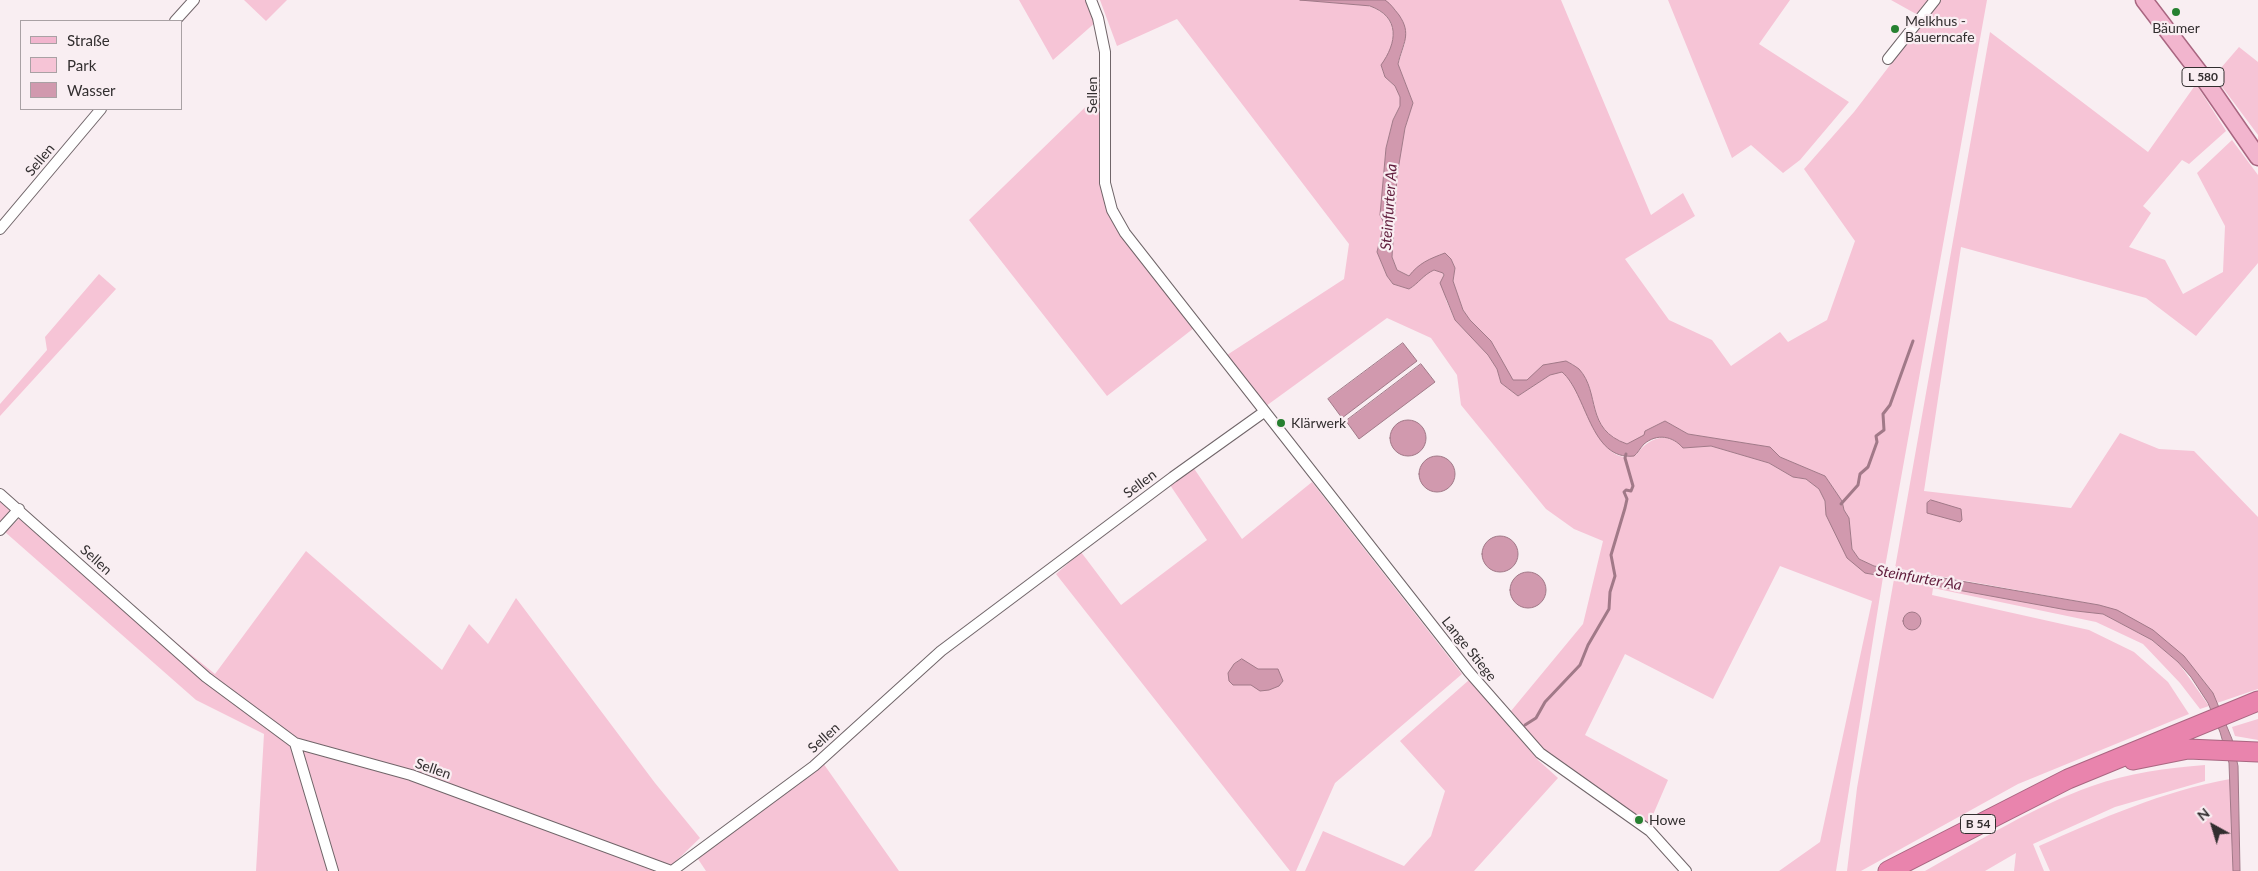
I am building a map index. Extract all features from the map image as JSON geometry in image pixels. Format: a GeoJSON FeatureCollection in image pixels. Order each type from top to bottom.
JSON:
{"type":"FeatureCollection","features":[{"type":"Feature","properties":{"kind":"highway","name":"B 54"},"geometry":{"type":"LineString","coordinates":[[1888,871],[2068,779],[2254,703]]}},
{"type":"Feature","properties":{"kind":"highway"},"geometry":{"type":"LineString","coordinates":[[2068,779],[2140,758],[2188,748],[2258,752]]}},
{"type":"Feature","properties":{"kind":"main road","name":"L 580"},"geometry":{"type":"LineString","coordinates":[[2144,0],[2202,76],[2258,157]]}},
{"type":"Feature","properties":{"kind":"street"},"geometry":{"type":"LineString","coordinates":[[176,20],[194,0]]}},
{"type":"Feature","properties":{"kind":"street","name":"Sellen"},"geometry":{"type":"LineString","coordinates":[[0,494],[206,677],[295,743],[411,775],[672,871],[814,766],[941,651],[1173,476],[1264,412],[1125,233],[1112,210],[1105,183],[1105,52],[1091,0]]}},
{"type":"Feature","properties":{"kind":"street"},"geometry":{"type":"LineString","coordinates":[[1888,59],[1935,0]]}},
{"type":"Feature","properties":{"kind":"street","name":"Sellen"},"geometry":{"type":"LineString","coordinates":[[0,229],[100,110]]}},
{"type":"Feature","properties":{"kind":"street","name":"Lange Stiege"},"geometry":{"type":"LineString","coordinates":[[1264,412],[1469,672],[1540,753],[1650,831],[1686,871]]}},
{"type":"Feature","properties":{"kind":"street"},"geometry":{"type":"LineString","coordinates":[[0,530],[19,509]]}},
{"type":"Feature","properties":{"kind":"street"},"geometry":{"type":"LineString","coordinates":[[295,743],[333,871]]}},
{"type":"Feature","properties":{"kind":"green space"},"geometry":{"type":"Polygon","coordinates":[[[244,0],[287,0],[266,21],[244,0]]]}},
{"type":"Feature","properties":{"kind":"green space"},"geometry":{"type":"Polygon","coordinates":[[[1019,0],[1088,0],[1097,21],[1053,60],[1019,0]]]}},
{"type":"Feature","properties":{"kind":"green space"},"geometry":{"type":"Polygon","coordinates":[[[1100,0],[1300,0],[1369,6],[1379,11],[1387,17],[1393,31],[1393,40],[1381,66],[1385,77],[1395,86],[1400,97],[1400,106],[1393,120],[1386,148],[1380,215],[1384,223],[1377,252],[1387,276],[1393,284],[1409,289],[1434,270],[1443,273],[1446,300],[1455,320],[1488,355],[1497,369],[1501,383],[1518,396],[1550,375],[1562,371],[1577,392],[1597,433],[1605,445],[1614,453],[1625,457],[1636,455],[1646,444],[1658,438],[1671,439],[1683,448],[1711,446],[1769,463],[1793,477],[1806,479],[1819,489],[1825,501],[1826,515],[1865,573],[1883,577],[1836,871],[1779,871],[1820,842],[1872,601],[1780,566],[1713,699],[1625,654],[1585,735],[1668,780],[1649,824],[1544,750],[1511,711],[1583,624],[1603,541],[1574,529],[1546,509],[1461,405],[1457,375],[1431,338],[1387,318],[1266,406],[1227,355],[1344,279],[1349,244],[1177,19],[1117,46],[1100,0]]]}},
{"type":"Feature","properties":{"kind":"green space"},"geometry":{"type":"Polygon","coordinates":[[[1385,0],[1561,0],[1651,215],[1683,193],[1695,216],[1625,259],[1669,320],[1712,340],[1731,366],[1780,332],[1788,342],[1827,320],[1855,241],[1804,169],[1854,112],[1940,0],[1987,0],[1885,567],[1874,566],[1859,559],[1852,549],[1849,518],[1844,510],[1842,501],[1825,476],[1780,457],[1770,447],[1688,434],[1665,421],[1645,431],[1645,435],[1627,445],[1613,438],[1604,430],[1595,410],[1586,379],[1579,370],[1566,361],[1527,380],[1513,380],[1491,341],[1470,320],[1463,310],[1453,281],[1455,268],[1451,259],[1409,276],[1397,270],[1392,257],[1397,176],[1405,128],[1413,103],[1398,64],[1405,43],[1385,0]]]}},
{"type":"Feature","properties":{"kind":"green space"},"geometry":{"type":"Polygon","coordinates":[[[1668,0],[1790,0],[1759,44],[1849,102],[1800,160],[1783,173],[1751,145],[1732,158],[1668,0]]]}},
{"type":"Feature","properties":{"kind":"green space"},"geometry":{"type":"Polygon","coordinates":[[[1891,0],[1929,0],[1918,15],[1891,0]]]}},
{"type":"Feature","properties":{"kind":"green space"},"geometry":{"type":"Polygon","coordinates":[[[1990,32],[2148,152],[2196,84],[2226,131],[2189,164],[2182,160],[2143,206],[2151,213],[2129,247],[2165,260],[2183,294],[2223,272],[2225,226],[2197,173],[2232,140],[2258,175],[2258,263],[2196,336],[2146,298],[1961,247],[1924,491],[2071,508],[2120,433],[2159,449],[2194,451],[2258,517],[2258,689],[2217,703],[2209,688],[2197,673],[2167,644],[2132,620],[2099,605],[1895,568],[1990,32]]]}},
{"type":"Feature","properties":{"kind":"green space"},"geometry":{"type":"Polygon","coordinates":[[[2239,47],[2258,62],[2258,135],[2214,76],[2239,47]]]}},
{"type":"Feature","properties":{"kind":"green space"},"geometry":{"type":"Polygon","coordinates":[[[1106,87],[1103,184],[1116,226],[1194,328],[1107,396],[969,220],[1106,87]]]}},
{"type":"Feature","properties":{"kind":"green space"},"geometry":{"type":"Polygon","coordinates":[[[99,274],[116,289],[0,416],[0,404],[47,350],[45,337],[99,274]]]}},
{"type":"Feature","properties":{"kind":"green space"},"geometry":{"type":"Polygon","coordinates":[[[1193,467],[1242,539],[1312,482],[1462,674],[1335,783],[1296,871],[1290,871],[1056,574],[1081,552],[1121,605],[1207,540],[1170,485],[1193,467]]]}},
{"type":"Feature","properties":{"kind":"green space"},"geometry":{"type":"Polygon","coordinates":[[[0,499],[12,509],[0,523],[0,499]]]}},
{"type":"Feature","properties":{"kind":"green space"},"geometry":{"type":"Polygon","coordinates":[[[21,517],[215,674],[306,551],[442,670],[469,624],[488,644],[516,598],[655,783],[700,838],[671,866],[511,806],[507,815],[660,871],[256,871],[264,734],[196,700],[5,532],[21,517]]]}},
{"type":"Feature","properties":{"kind":"green space"},"geometry":{"type":"Polygon","coordinates":[[[1894,579],[2103,614],[2152,640],[2178,662],[2209,706],[2200,709],[2180,683],[2143,644],[2096,622],[1933,588],[1932,595],[2089,630],[2134,652],[2168,682],[2189,714],[2018,784],[1861,871],[1847,871],[1857,788],[1894,579]]]}},
{"type":"Feature","properties":{"kind":"green space"},"geometry":{"type":"Polygon","coordinates":[[[1469,680],[1538,760],[1558,778],[1474,871],[1305,871],[1323,831],[1404,866],[1431,836],[1445,791],[1400,741],[1469,680]]]}},
{"type":"Feature","properties":{"kind":"green space"},"geometry":{"type":"Polygon","coordinates":[[[2258,719],[2258,740],[2235,736],[2232,727],[2258,719]]]}},
{"type":"Feature","properties":{"kind":"green space"},"geometry":{"type":"Polygon","coordinates":[[[823,763],[899,871],[706,871],[698,859],[823,763]]]}},
{"type":"Feature","properties":{"kind":"green space"},"geometry":{"type":"Polygon","coordinates":[[[2205,765],[2205,781],[2115,807],[2033,844],[2044,871],[2014,871],[2016,853],[1985,871],[1925,871],[2027,814],[2070,794],[2120,778],[2148,772],[2205,765]]]}},
{"type":"Feature","properties":{"kind":"green space"},"geometry":{"type":"Polygon","coordinates":[[[2230,779],[2233,871],[2050,871],[2039,846],[2156,798],[2230,779]]]}},
{"type":"Feature","properties":{"kind":"water","name":"Steinfurter Aa"},"geometry":{"type":"Polygon","coordinates":[[[1300,0],[1385,0],[1403,22],[1406,33],[1398,64],[1413,103],[1405,128],[1397,176],[1392,257],[1397,270],[1409,276],[1434,257],[1445,253],[1451,259],[1455,268],[1453,281],[1463,310],[1470,320],[1491,341],[1513,380],[1527,380],[1543,365],[1566,361],[1579,369],[1586,378],[1595,410],[1604,429],[1613,437],[1627,444],[1644,435],[1645,431],[1665,421],[1688,434],[1770,447],[1780,457],[1825,476],[1842,501],[1844,510],[1849,518],[1852,549],[1859,559],[1874,566],[2099,605],[2117,610],[2153,630],[2184,656],[2213,693],[2232,739],[2238,766],[2240,871],[2233,871],[2229,763],[2220,732],[2208,703],[2191,677],[2178,662],[2152,640],[2103,614],[2067,610],[1865,573],[1847,558],[1826,515],[1825,501],[1819,489],[1806,479],[1793,477],[1769,463],[1711,446],[1683,448],[1675,441],[1665,437],[1654,438],[1644,444],[1634,456],[1619,455],[1608,448],[1598,437],[1578,395],[1562,372],[1550,375],[1518,396],[1501,383],[1497,369],[1488,355],[1455,320],[1440,283],[1444,275],[1443,273],[1434,270],[1409,289],[1393,284],[1387,276],[1377,252],[1384,223],[1380,215],[1386,148],[1393,120],[1400,106],[1400,97],[1395,86],[1385,77],[1381,65],[1393,40],[1391,24],[1380,11],[1370,6],[1300,0]]]}},
{"type":"Feature","properties":{"kind":"water"},"geometry":{"type":"Polygon","coordinates":[[[1403,343],[1417,361],[1342,418],[1328,399],[1403,343]]]}},
{"type":"Feature","properties":{"kind":"water"},"geometry":{"type":"Polygon","coordinates":[[[1421,364],[1435,382],[1359,439],[1346,421],[1421,364]]]}},
{"type":"Feature","properties":{"kind":"water"},"geometry":{"type":"Polygon","coordinates":[[[1408,420],[1420,426],[1426,438],[1420,450],[1408,456],[1396,450],[1390,438],[1396,426],[1408,420]]]}},
{"type":"Feature","properties":{"kind":"water"},"geometry":{"type":"Polygon","coordinates":[[[1437,456],[1449,462],[1455,474],[1449,486],[1437,492],[1425,486],[1419,474],[1425,462],[1437,456]]]}},
{"type":"Feature","properties":{"kind":"water"},"geometry":{"type":"Polygon","coordinates":[[[1931,500],[1961,509],[1962,520],[1960,522],[1927,513],[1927,503],[1931,500]]]}},
{"type":"Feature","properties":{"kind":"water"},"geometry":{"type":"Polygon","coordinates":[[[1500,536],[1512,542],[1518,554],[1512,566],[1500,572],[1488,566],[1482,554],[1488,542],[1500,536]]]}},
{"type":"Feature","properties":{"kind":"water"},"geometry":{"type":"Polygon","coordinates":[[[1528,572],[1540,578],[1546,590],[1540,602],[1528,608],[1516,602],[1510,590],[1516,578],[1528,572]]]}},
{"type":"Feature","properties":{"kind":"water"},"geometry":{"type":"Polygon","coordinates":[[[1912,612],[1918,615],[1921,621],[1918,627],[1912,630],[1906,627],[1903,621],[1906,615],[1912,612]]]}},
{"type":"Feature","properties":{"kind":"water"},"geometry":{"type":"Polygon","coordinates":[[[1242,659],[1258,669],[1278,669],[1283,681],[1279,686],[1260,691],[1251,685],[1233,685],[1229,681],[1228,673],[1234,664],[1242,659]]]}},
{"type":"Feature","properties":{"kind":"pier"},"geometry":{"type":"Polygon","coordinates":[[[1885,565],[1896,566],[1893,582],[1883,580],[1885,565]]]}},
{"type":"Feature","properties":{"kind":"waterway"},"geometry":{"type":"LineString","coordinates":[[1841,504],[1858,485],[1860,474],[1868,467],[1877,442],[1876,436],[1884,430],[1883,414],[1890,405],[1913,341]]}},
{"type":"Feature","properties":{"kind":"waterway"},"geometry":{"type":"LineString","coordinates":[[1525,725],[1536,718],[1545,702],[1580,665],[1588,645],[1609,609],[1610,592],[1615,576],[1611,555],[1627,499],[1624,492],[1626,490],[1631,491],[1633,486],[1625,458],[1626,454]]}},
{"type":"Feature","properties":{"kind":"place","name":"Bäumer"},"geometry":{"type":"Point","coordinates":[2176,12]}},
{"type":"Feature","properties":{"kind":"place","name":"Melkhus - Bauerncafe"},"geometry":{"type":"Point","coordinates":[1895,29]}},
{"type":"Feature","properties":{"kind":"place","name":"Klärwerk"},"geometry":{"type":"Point","coordinates":[1281,423]}},
{"type":"Feature","properties":{"kind":"place","name":"Howe"},"geometry":{"type":"Point","coordinates":[1639,820]}}]}
